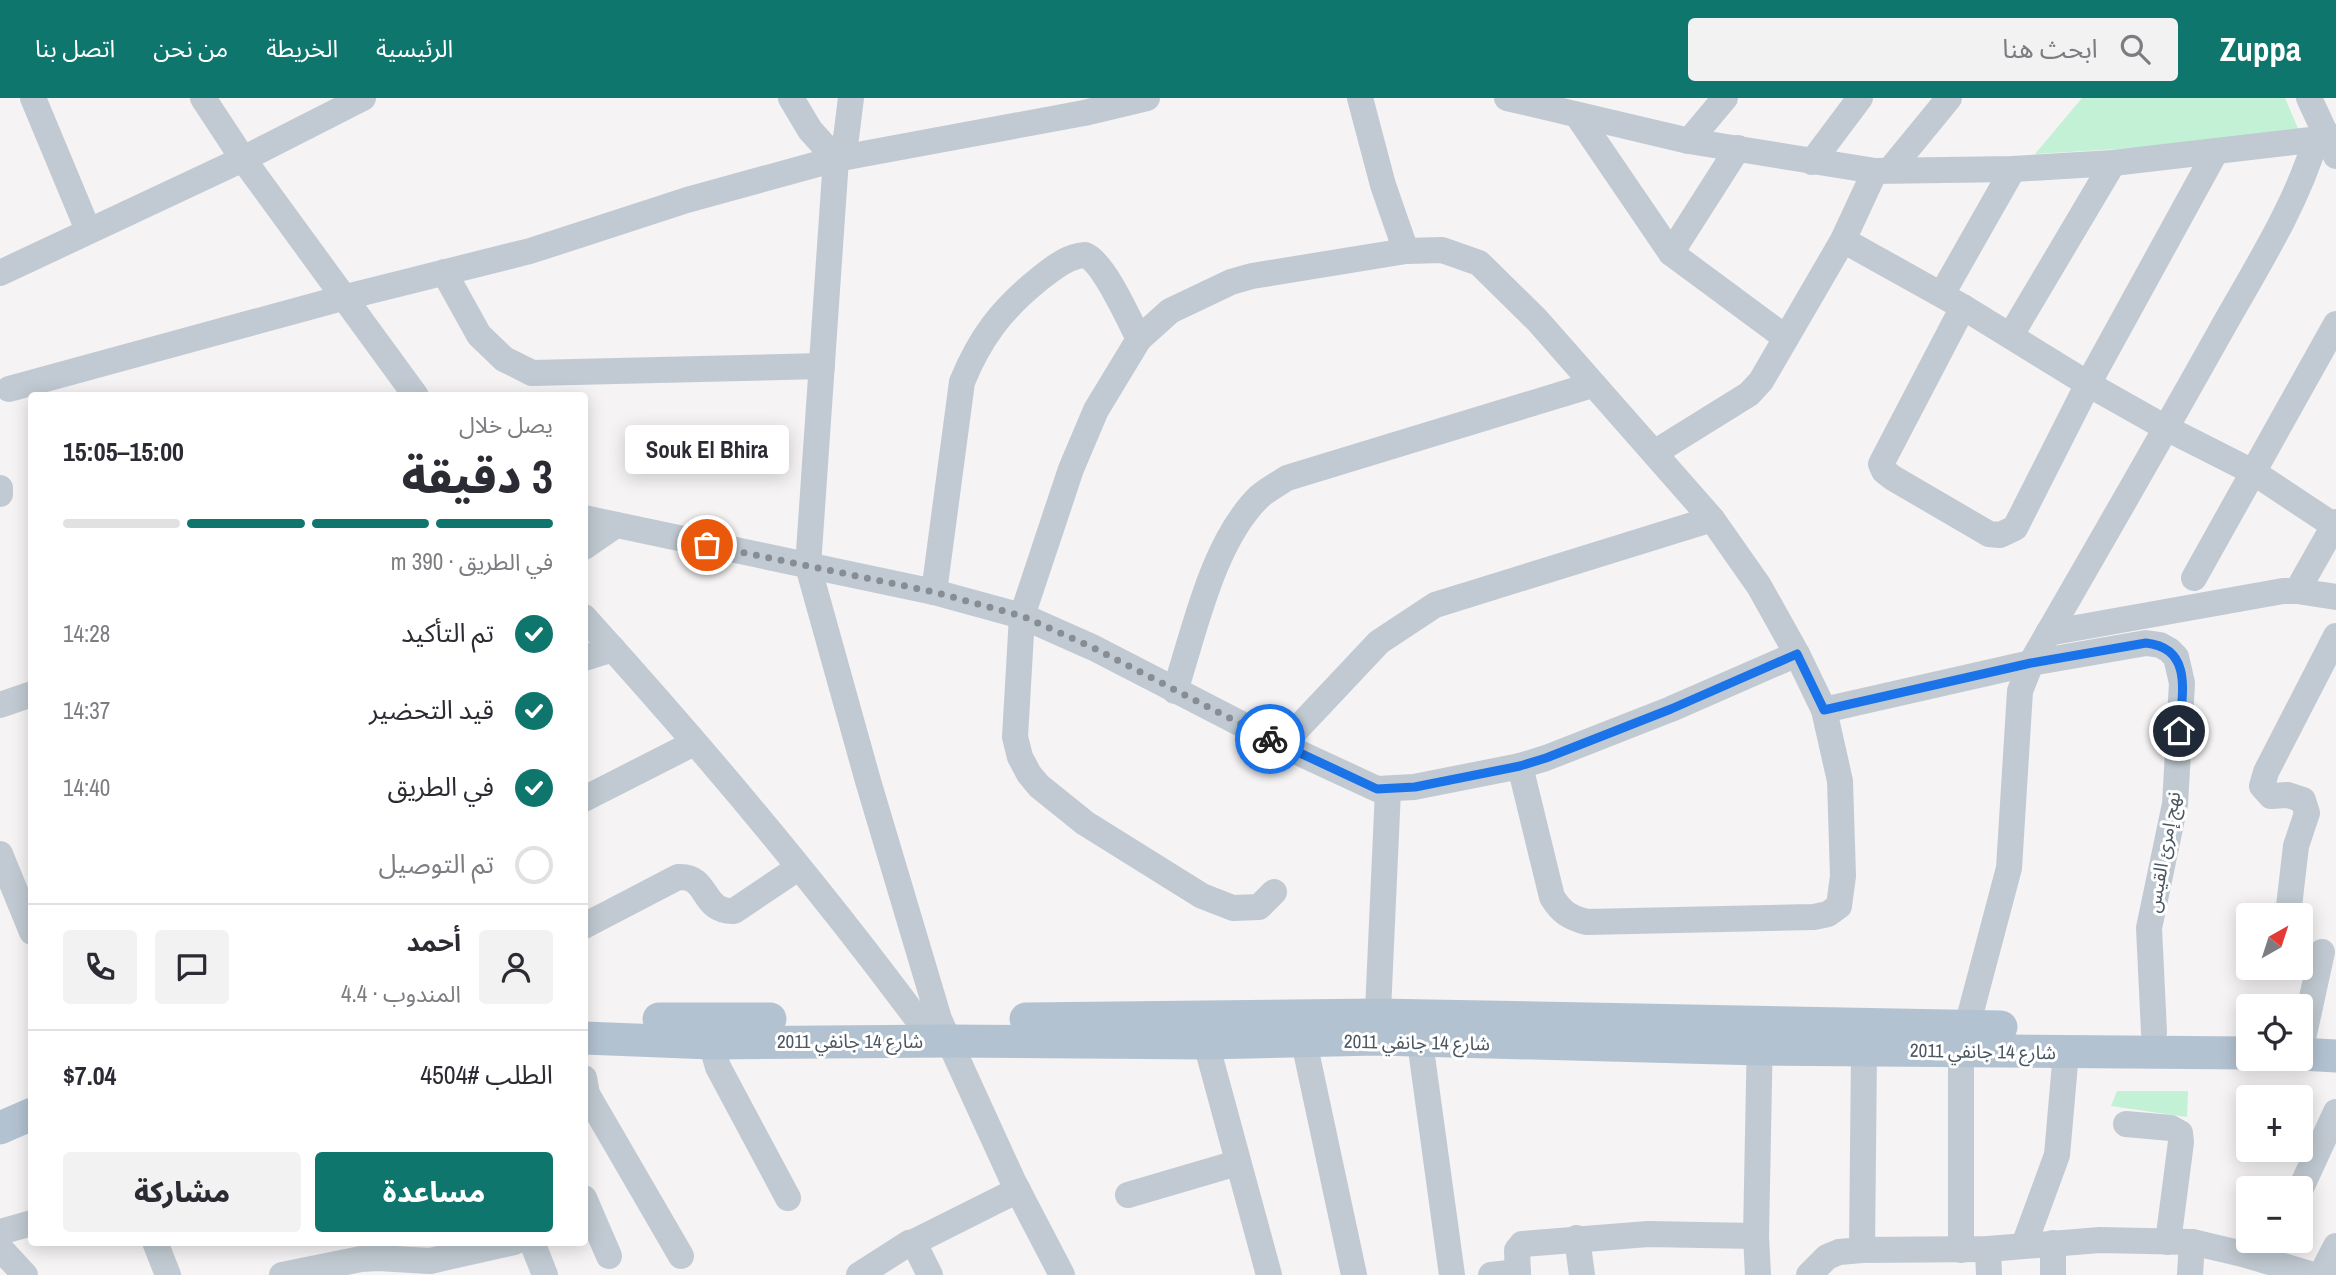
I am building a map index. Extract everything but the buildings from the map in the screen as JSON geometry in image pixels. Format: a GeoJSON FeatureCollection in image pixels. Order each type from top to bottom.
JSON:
{"type":"FeatureCollection","features":[{"type":"Feature","properties":{"kind":"main road","name":"شارع 14 جانفي 2011"},"geometry":{"type":"LineString","coordinates":[[588,1018],[935,1027],[1377,1027],[1964,1038],[2154,1032],[2236,1033]]}},
{"type":"Feature","properties":{"kind":"main road","name":"شارع 14 جانفي 2011"},"geometry":{"type":"LineString","coordinates":[[588,1038],[711,1042],[935,1027],[1206,1043],[1304,1042],[1377,1027],[1420,1042],[1760,1036],[1864,1050],[1964,1038],[2066,1052],[2236,1053]]}},
{"type":"Feature","properties":{"kind":"main road"},"geometry":{"type":"LineString","coordinates":[[2313,1040],[2336,1056]]}},
{"type":"Feature","properties":{"kind":"main road"},"geometry":{"type":"LineString","coordinates":[[0,1104],[28,1093]]}},
{"type":"Feature","properties":{"kind":"main road"},"geometry":{"type":"LineString","coordinates":[[0,1128],[28,1116]]}},
{"type":"Feature","properties":{"kind":"street"},"geometry":{"type":"LineString","coordinates":[[33,98],[88,230]]}},
{"type":"Feature","properties":{"kind":"street"},"geometry":{"type":"LineString","coordinates":[[203,98],[243,159],[413,392]]}},
{"type":"Feature","properties":{"kind":"street"},"geometry":{"type":"LineString","coordinates":[[0,273],[243,159],[363,98]]}},
{"type":"Feature","properties":{"kind":"street"},"geometry":{"type":"LineString","coordinates":[[791,98],[810,130],[836,159]]}},
{"type":"Feature","properties":{"kind":"street"},"geometry":{"type":"LineString","coordinates":[[851,98],[846,138],[836,159],[808,566],[935,1027],[1062,1275]]}},
{"type":"Feature","properties":{"kind":"street"},"geometry":{"type":"LineString","coordinates":[[14,390],[345,297],[530,251],[687,201],[836,159],[1084,113],[1146,98]]}},
{"type":"Feature","properties":{"kind":"street"},"geometry":{"type":"LineString","coordinates":[[1360,98],[1383,185],[1406,251]]}},
{"type":"Feature","properties":{"kind":"street"},"geometry":{"type":"LineString","coordinates":[[1507,98],[1689,141],[1812,162],[1882,170],[2013,169],[2113,163],[2328,142]]}},
{"type":"Feature","properties":{"kind":"street"},"geometry":{"type":"LineString","coordinates":[[1689,141],[1725,98]]}},
{"type":"Feature","properties":{"kind":"street"},"geometry":{"type":"LineString","coordinates":[[1812,162],[1860,98]]}},
{"type":"Feature","properties":{"kind":"street"},"geometry":{"type":"LineString","coordinates":[[1654,453],[1749,394],[1761,381],[1882,170],[1949,98]]}},
{"type":"Feature","properties":{"kind":"street"},"geometry":{"type":"LineString","coordinates":[[2309,98],[2328,142]]}},
{"type":"Feature","properties":{"kind":"street"},"geometry":{"type":"LineString","coordinates":[[1577,115],[1671,253],[1786,338]]}},
{"type":"Feature","properties":{"kind":"street"},"geometry":{"type":"LineString","coordinates":[[1961,1250],[1964,1038],[2009,869],[2021,691],[2031,663],[2298,190],[2328,142]]}},
{"type":"Feature","properties":{"kind":"street"},"geometry":{"type":"LineString","coordinates":[[1671,253],[1738,148]]}},
{"type":"Feature","properties":{"kind":"street"},"geometry":{"type":"LineString","coordinates":[[2013,169],[1881,464],[1884,471],[1893,478],[1989,534],[2006,533],[2015,528],[2088,384],[2216,151]]}},
{"type":"Feature","properties":{"kind":"street"},"geometry":{"type":"LineString","coordinates":[[2011,335],[2113,163]]}},
{"type":"Feature","properties":{"kind":"street"},"geometry":{"type":"LineString","coordinates":[[1843,240],[1953,300],[2088,384],[2166,428],[2253,472],[2335,525],[2297,591]]}},
{"type":"Feature","properties":{"kind":"street"},"geometry":{"type":"LineString","coordinates":[[1274,892],[1259,907],[1233,908],[1202,896],[1085,823],[1039,786],[1029,775],[1014,737],[1022,616],[1071,469],[1096,410],[1139,339],[1170,311],[1231,282],[1406,251],[1442,250],[1479,263],[1537,320],[1712,519],[1759,586],[1824,710],[1840,781],[1843,894],[1839,906],[1828,914],[1814,917],[1587,922],[1574,919],[1559,910],[1552,897],[1520,766]]}},
{"type":"Feature","properties":{"kind":"street"},"geometry":{"type":"LineString","coordinates":[[934,592],[962,382],[973,356],[1000,315],[1056,265],[1085,255],[1094,261],[1110,284],[1139,339]]}},
{"type":"Feature","properties":{"kind":"street"},"geometry":{"type":"LineString","coordinates":[[444,272],[479,335],[504,359],[532,373],[822,366]]}},
{"type":"Feature","properties":{"kind":"street"},"geometry":{"type":"LineString","coordinates":[[2194,578],[2336,324]]}},
{"type":"Feature","properties":{"kind":"street"},"geometry":{"type":"LineString","coordinates":[[1175,691],[1225,544],[1261,495],[1287,478],[1592,385]]}},
{"type":"Feature","properties":{"kind":"street"},"geometry":{"type":"LineString","coordinates":[[588,519],[934,592],[1022,616],[1094,648],[1282,745],[1377,789],[1415,787],[1520,766],[1671,709],[1797,654]]}},
{"type":"Feature","properties":{"kind":"street"},"geometry":{"type":"LineString","coordinates":[[1282,745],[1379,642],[1435,605],[1712,519]]}},
{"type":"Feature","properties":{"kind":"street"},"geometry":{"type":"LineString","coordinates":[[588,544],[616,525]]}},
{"type":"Feature","properties":{"kind":"street"},"geometry":{"type":"LineString","coordinates":[[2048,633],[2283,591],[2336,597]]}},
{"type":"Feature","properties":{"kind":"street"},"geometry":{"type":"LineString","coordinates":[[588,621],[694,743],[864,948],[935,1027]]}},
{"type":"Feature","properties":{"kind":"street"},"geometry":{"type":"LineString","coordinates":[[2289,903],[2296,846],[2307,813],[2303,800],[2288,795],[2272,796],[2262,786],[2266,772],[2336,636]]}},
{"type":"Feature","properties":{"kind":"street","name":"نهج إمرئ القيس"},"geometry":{"type":"LineString","coordinates":[[2031,663],[2146,643],[2160,645],[2176,657],[2182,683],[2175,804],[2149,929],[2154,1032]]}},
{"type":"Feature","properties":{"kind":"street"},"geometry":{"type":"LineString","coordinates":[[588,657],[613,649]]}},
{"type":"Feature","properties":{"kind":"street"},"geometry":{"type":"LineString","coordinates":[[1824,710],[2031,663]]}},
{"type":"Feature","properties":{"kind":"street"},"geometry":{"type":"LineString","coordinates":[[0,705],[28,695]]}},
{"type":"Feature","properties":{"kind":"street"},"geometry":{"type":"LineString","coordinates":[[588,797],[694,743]]}},
{"type":"Feature","properties":{"kind":"street"},"geometry":{"type":"LineString","coordinates":[[1377,1027],[1388,790]]}},
{"type":"Feature","properties":{"kind":"street"},"geometry":{"type":"LineString","coordinates":[[0,854],[28,922]]}},
{"type":"Feature","properties":{"kind":"street"},"geometry":{"type":"LineString","coordinates":[[588,924],[678,877],[689,877],[695,881],[716,908],[724,912],[734,911],[798,868]]}},
{"type":"Feature","properties":{"kind":"street"},"geometry":{"type":"LineString","coordinates":[[2313,1019],[2320,950]]}},
{"type":"Feature","properties":{"kind":"street"},"geometry":{"type":"LineString","coordinates":[[1758,1275],[1756,1236],[1760,1036]]}},
{"type":"Feature","properties":{"kind":"street"},"geometry":{"type":"LineString","coordinates":[[711,1042],[718,1067],[788,1198]]}},
{"type":"Feature","properties":{"kind":"street"},"geometry":{"type":"LineString","coordinates":[[1304,1042],[1354,1275]]}},
{"type":"Feature","properties":{"kind":"street"},"geometry":{"type":"LineString","coordinates":[[1420,1042],[1451,1275]]}},
{"type":"Feature","properties":{"kind":"street"},"geometry":{"type":"LineString","coordinates":[[1206,1043],[1269,1275]]}},
{"type":"Feature","properties":{"kind":"street"},"geometry":{"type":"LineString","coordinates":[[1862,1250],[1864,1050]]}},
{"type":"Feature","properties":{"kind":"street"},"geometry":{"type":"LineString","coordinates":[[2024,1245],[2057,1155],[2066,1052]]}},
{"type":"Feature","properties":{"kind":"street"},"geometry":{"type":"LineString","coordinates":[[588,1094],[681,1255]]}},
{"type":"Feature","properties":{"kind":"street"},"geometry":{"type":"LineString","coordinates":[[2307,1176],[2336,1112]]}},
{"type":"Feature","properties":{"kind":"street"},"geometry":{"type":"LineString","coordinates":[[2126,1125],[2171,1128],[2180,1133],[2180,1242],[2190,1275]]}},
{"type":"Feature","properties":{"kind":"street"},"geometry":{"type":"LineString","coordinates":[[1128,1195],[1237,1163]]}},
{"type":"Feature","properties":{"kind":"street"},"geometry":{"type":"LineString","coordinates":[[859,1275],[904,1244],[912,1243],[1018,1191]]}},
{"type":"Feature","properties":{"kind":"street"},"geometry":{"type":"LineString","coordinates":[[588,1207],[609,1256]]}},
{"type":"Feature","properties":{"kind":"street"},"geometry":{"type":"LineString","coordinates":[[0,1232],[28,1224]]}},
{"type":"Feature","properties":{"kind":"street"},"geometry":{"type":"LineString","coordinates":[[1491,1275],[1518,1273],[1518,1246],[1577,1238],[1648,1234],[1756,1236]]}},
{"type":"Feature","properties":{"kind":"street"},"geometry":{"type":"LineString","coordinates":[[1577,1238],[1582,1275]]}},
{"type":"Feature","properties":{"kind":"street"},"geometry":{"type":"LineString","coordinates":[[1808,1275],[1827,1257],[1839,1252],[1862,1250],[1961,1250],[1988,1262],[2024,1245],[2100,1240],[2180,1242],[2236,1247]]}},
{"type":"Feature","properties":{"kind":"street"},"geometry":{"type":"LineString","coordinates":[[912,1243],[930,1275]]}},
{"type":"Feature","properties":{"kind":"street"},"geometry":{"type":"LineString","coordinates":[[2053,1243],[2053,1275]]}},
{"type":"Feature","properties":{"kind":"street"},"geometry":{"type":"LineString","coordinates":[[157,1246],[168,1275]]}},
{"type":"Feature","properties":{"kind":"street"},"geometry":{"type":"LineString","coordinates":[[282,1275],[360,1259],[399,1267],[496,1246]]}},
{"type":"Feature","properties":{"kind":"street"},"geometry":{"type":"LineString","coordinates":[[534,1246],[545,1275]]}},
{"type":"Feature","properties":{"kind":"street"},"geometry":{"type":"LineString","coordinates":[[2321,1275],[2336,1246]]}},
{"type":"Feature","properties":{"kind":"street"},"geometry":{"type":"LineString","coordinates":[[0,1248],[25,1275]]}},
{"type":"Feature","properties":{"kind":"street"},"geometry":{"type":"LineString","coordinates":[[2275,1253],[2313,1275]]}},
{"type":"Feature","properties":{"kind":"green space"},"geometry":{"type":"Polygon","coordinates":[[[2082,98],[2285,98],[2302,138],[2035,154],[2082,98]]]}},
{"type":"Feature","properties":{"kind":"green space"},"geometry":{"type":"Polygon","coordinates":[[[2117,1091],[2188,1091],[2187,1117],[2111,1106],[2117,1091]]]}},
{"type":"Feature","properties":{"kind":"way so far"},"geometry":{"type":"LineString","coordinates":[[707,545],[934,592],[1022,616],[1094,648],[1270,739]]}},
{"type":"Feature","properties":{"kind":"place","name":"Souk El Bhira"},"geometry":{"type":"Point","coordinates":[707,545]}},
{"type":"Feature","properties":{"kind":"route"},"geometry":{"type":"LineString","coordinates":[[1270,739],[1377,789],[1388,790],[1520,766],[1546,758],[1671,709],[1797,654],[1824,710],[2031,663],[2146,643],[2160,645],[2176,657],[2182,683],[2179,731]]}}]}
